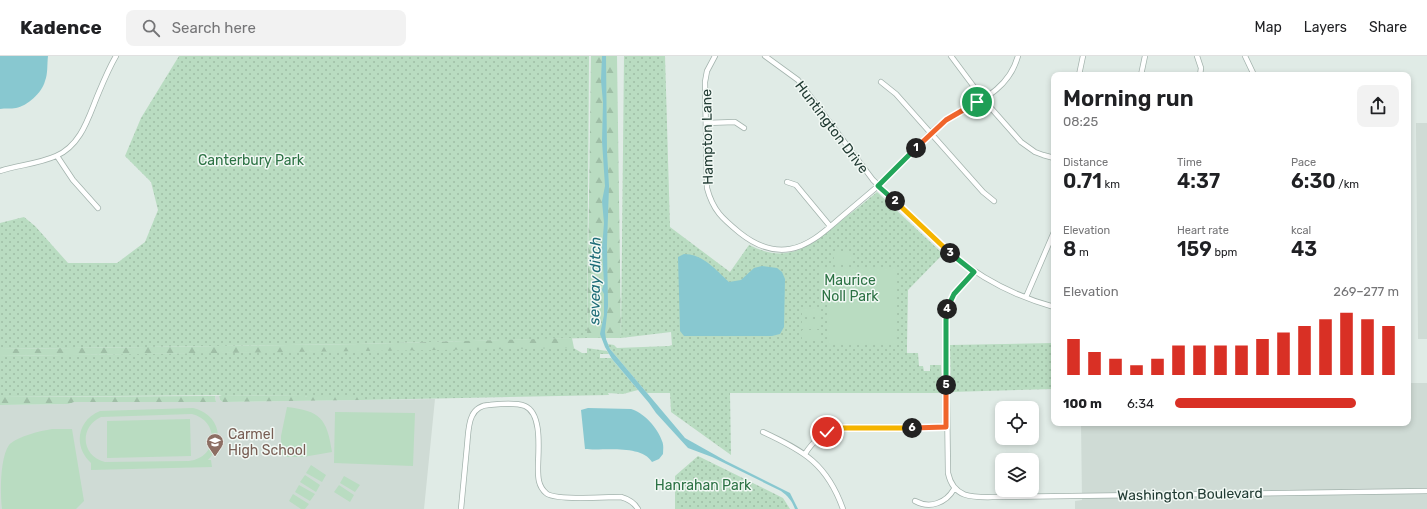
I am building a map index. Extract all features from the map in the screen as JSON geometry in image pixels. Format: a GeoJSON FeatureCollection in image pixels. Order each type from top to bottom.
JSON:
{"type":"FeatureCollection","features":[{"type":"Feature","properties":{"kind":"street"},"geometry":{"type":"LineString","coordinates":[[0,171],[44,161],[58,156],[72,145],[81,134],[116,56]]}},
{"type":"Feature","properties":{"kind":"street","name":"Hampton Lane"},"geometry":{"type":"LineString","coordinates":[[714,56],[707,71],[705,82],[707,188],[713,206],[724,220],[755,244],[776,250],[789,249],[806,244],[830,226],[878,186],[930,133],[946,120],[998,89],[1013,71],[1018,56]]}},
{"type":"Feature","properties":{"kind":"street","name":"Huntington Drive"},"geometry":{"type":"LineString","coordinates":[[765,56],[798,80],[864,170],[878,186],[953,256],[984,278],[1026,297],[1051,306]]}},
{"type":"Feature","properties":{"kind":"street"},"geometry":{"type":"LineString","coordinates":[[951,56],[983,99],[1028,147],[1043,156],[1051,157]]}},
{"type":"Feature","properties":{"kind":"street"},"geometry":{"type":"LineString","coordinates":[[1080,72],[1083,56]]}},
{"type":"Feature","properties":{"kind":"street"},"geometry":{"type":"LineString","coordinates":[[1142,72],[1145,56]]}},
{"type":"Feature","properties":{"kind":"street"},"geometry":{"type":"LineString","coordinates":[[1197,56],[1201,68],[1200,72]]}},
{"type":"Feature","properties":{"kind":"street"},"geometry":{"type":"LineString","coordinates":[[1245,56],[1253,72]]}},
{"type":"Feature","properties":{"kind":"street"},"geometry":{"type":"LineString","coordinates":[[881,82],[896,94],[983,192],[994,201]]}},
{"type":"Feature","properties":{"kind":"street"},"geometry":{"type":"LineString","coordinates":[[706,123],[735,122],[744,128]]}},
{"type":"Feature","properties":{"kind":"street"},"geometry":{"type":"LineString","coordinates":[[58,156],[73,180],[98,208]]}},
{"type":"Feature","properties":{"kind":"street"},"geometry":{"type":"LineString","coordinates":[[787,182],[796,185],[830,226]]}},
{"type":"Feature","properties":{"kind":"street"},"geometry":{"type":"LineString","coordinates":[[1026,297],[1051,239]]}},
{"type":"Feature","properties":{"kind":"street"},"geometry":{"type":"LineString","coordinates":[[915,502],[931,506],[939,504],[945,500],[954,489],[949,481],[948,473],[946,427],[946,314],[954,294],[974,272]]}},
{"type":"Feature","properties":{"kind":"street"},"geometry":{"type":"LineString","coordinates":[[461,509],[469,430],[472,416],[478,409],[487,405],[510,404],[526,406],[535,417],[537,428],[538,478],[546,493],[557,497],[627,498],[633,502],[638,509]]}},
{"type":"Feature","properties":{"kind":"street"},"geometry":{"type":"LineString","coordinates":[[805,454],[816,440],[827,432],[837,429],[946,427]]}},
{"type":"Feature","properties":{"kind":"street"},"geometry":{"type":"LineString","coordinates":[[763,432],[789,444],[814,461],[828,477],[843,509]]}},
{"type":"Feature","properties":{"kind":"street","name":"Washington Boulevard"},"geometry":{"type":"LineString","coordinates":[[954,489],[959,493],[972,497],[1427,491]]}},
{"type":"Feature","properties":{"kind":"shaded area"},"geometry":{"type":"Polygon","coordinates":[[[1416,123],[1427,123],[1427,339],[1418,339],[1416,123]]]}},
{"type":"Feature","properties":{"kind":"shaded area"},"geometry":{"type":"Polygon","coordinates":[[[1411,383],[1427,383],[1427,509],[1075,509],[1075,501],[1082,500],[1081,426],[1411,426],[1411,383]]]}},
{"type":"Feature","properties":{"kind":"shaded area","name":"Carmel High School"},"geometry":{"type":"Polygon","coordinates":[[[215,396],[219,396],[220,400],[223,402],[435,399],[424,509],[0,509],[0,405],[69,404],[74,402],[216,401],[215,396]]]}},
{"type":"Feature","properties":{"kind":"green space","name":"Canterbury Park"},"geometry":{"type":"Polygon","coordinates":[[[179,56],[589,56],[587,338],[359,344],[0,349],[0,223],[24,217],[35,226],[68,263],[117,263],[145,242],[158,210],[151,182],[125,156],[141,118],[179,56]]]}},
{"type":"Feature","properties":{"kind":"green space"},"geometry":{"type":"Polygon","coordinates":[[[591,56],[617,56],[621,338],[587,338],[591,56]]]}},
{"type":"Feature","properties":{"kind":"green space","name":"Maurice Noll Park"},"geometry":{"type":"Polygon","coordinates":[[[624,56],[665,56],[670,227],[730,272],[749,245],[762,251],[775,253],[796,251],[816,240],[877,192],[943,254],[908,290],[907,346],[907,353],[918,353],[919,366],[923,366],[924,371],[930,371],[930,365],[941,365],[942,393],[730,393],[731,455],[671,412],[670,393],[647,393],[610,349],[608,344],[614,345],[617,348],[672,345],[671,332],[621,338],[624,56]]]}},
{"type":"Feature","properties":{"kind":"green space"},"geometry":{"type":"Polygon","coordinates":[[[834,253],[851,253],[851,265],[834,265],[834,253]]]}},
{"type":"Feature","properties":{"kind":"green space","name":"Maurice Noll Park"},"geometry":{"type":"Polygon","coordinates":[[[820,269],[897,269],[896,345],[827,345],[827,302],[820,301],[820,269]]]}},
{"type":"Feature","properties":{"kind":"green space"},"geometry":{"type":"Polygon","coordinates":[[[820,308],[820,317],[802,317],[802,309],[820,308]]]}},
{"type":"Feature","properties":{"kind":"green space"},"geometry":{"type":"Polygon","coordinates":[[[802,319],[820,319],[820,328],[802,328],[802,319]]]}},
{"type":"Feature","properties":{"kind":"green space"},"geometry":{"type":"Polygon","coordinates":[[[802,330],[820,330],[820,339],[802,339],[802,330]]]}},
{"type":"Feature","properties":{"kind":"green space"},"geometry":{"type":"Polygon","coordinates":[[[572,338],[574,348],[0,356],[0,349],[359,344],[572,338]]]}},
{"type":"Feature","properties":{"kind":"green space"},"geometry":{"type":"Polygon","coordinates":[[[1051,343],[1051,389],[951,392],[950,345],[1051,343]]]}},
{"type":"Feature","properties":{"kind":"green space"},"geometry":{"type":"Polygon","coordinates":[[[572,347],[582,353],[587,353],[587,348],[607,351],[609,354],[600,354],[600,358],[611,358],[638,390],[623,394],[608,393],[609,395],[362,400],[362,397],[223,395],[0,397],[0,356],[572,347]]]}},
{"type":"Feature","properties":{"kind":"green space"},"geometry":{"type":"Polygon","coordinates":[[[215,396],[216,402],[74,402],[69,404],[0,405],[0,397],[215,396]]]}},
{"type":"Feature","properties":{"kind":"green space"},"geometry":{"type":"Polygon","coordinates":[[[219,396],[307,397],[362,396],[362,400],[223,402],[220,400],[219,396]]]}},
{"type":"Feature","properties":{"kind":"green space"},"geometry":{"type":"Polygon","coordinates":[[[287,407],[307,411],[320,418],[328,431],[332,452],[303,457],[286,457],[281,454],[281,436],[287,407]]]}},
{"type":"Feature","properties":{"kind":"green space"},"geometry":{"type":"Polygon","coordinates":[[[193,408],[202,411],[214,422],[217,429],[217,445],[214,453],[208,460],[211,460],[212,467],[91,470],[91,463],[85,457],[82,449],[80,434],[86,421],[92,415],[100,411],[193,408]],[[192,414],[101,417],[89,427],[86,434],[87,448],[97,459],[105,462],[189,461],[199,458],[206,453],[210,447],[212,439],[211,431],[201,418],[192,414]]]}},
{"type":"Feature","properties":{"kind":"green space"},"geometry":{"type":"Polygon","coordinates":[[[335,412],[415,413],[413,466],[334,463],[335,412]]]}},
{"type":"Feature","properties":{"kind":"green space"},"geometry":{"type":"Polygon","coordinates":[[[190,419],[191,456],[107,458],[107,421],[190,419]]]}},
{"type":"Feature","properties":{"kind":"green space"},"geometry":{"type":"Polygon","coordinates":[[[52,429],[72,429],[84,501],[76,509],[2,509],[2,467],[9,445],[23,437],[52,429]]]}},
{"type":"Feature","properties":{"kind":"green space","name":"Hanrahan Park"},"geometry":{"type":"Polygon","coordinates":[[[698,456],[783,498],[790,509],[675,509],[675,476],[698,456]]]}},
{"type":"Feature","properties":{"kind":"green space"},"geometry":{"type":"Polygon","coordinates":[[[311,465],[326,475],[322,482],[306,473],[311,465]]]}},
{"type":"Feature","properties":{"kind":"green space"},"geometry":{"type":"Polygon","coordinates":[[[305,475],[320,485],[316,492],[300,482],[305,475]]]}},
{"type":"Feature","properties":{"kind":"green space"},"geometry":{"type":"Polygon","coordinates":[[[344,476],[360,485],[355,492],[340,483],[344,476]]]}},
{"type":"Feature","properties":{"kind":"green space"},"geometry":{"type":"Polygon","coordinates":[[[299,485],[315,494],[310,501],[295,492],[299,485]]]}},
{"type":"Feature","properties":{"kind":"green space"},"geometry":{"type":"Polygon","coordinates":[[[339,485],[354,495],[350,502],[334,492],[339,485]]]}},
{"type":"Feature","properties":{"kind":"green space"},"geometry":{"type":"Polygon","coordinates":[[[293,494],[309,504],[305,509],[301,509],[289,501],[293,494]]]}},
{"type":"Feature","properties":{"kind":"water"},"geometry":{"type":"Polygon","coordinates":[[[0,56],[48,56],[47,75],[43,86],[34,98],[25,105],[14,108],[0,109],[0,56]]]}},
{"type":"Feature","properties":{"kind":"water"},"geometry":{"type":"Polygon","coordinates":[[[602,56],[606,56],[607,152],[609,186],[607,245],[608,306],[605,332],[610,349],[685,438],[726,461],[790,493],[798,509],[795,509],[790,499],[781,491],[712,457],[688,448],[656,413],[612,359],[605,347],[600,334],[604,315],[604,294],[602,290],[604,283],[602,248],[604,223],[602,201],[605,186],[602,141],[602,56]]]}},
{"type":"Feature","properties":{"kind":"water"},"geometry":{"type":"Polygon","coordinates":[[[684,254],[703,260],[729,282],[741,280],[754,268],[762,266],[777,268],[782,272],[785,279],[784,327],[780,334],[772,336],[684,336],[680,331],[678,257],[684,254]]]}},
{"type":"Feature","properties":{"kind":"water"},"geometry":{"type":"Polygon","coordinates":[[[588,408],[631,409],[640,413],[654,426],[660,436],[663,444],[663,454],[659,459],[652,462],[647,456],[631,451],[585,449],[581,410],[588,408]]]}},
{"type":"Feature","properties":{"kind":"place","name":"Carmel High School"},"geometry":{"type":"Point","coordinates":[215,457]}},
{"type":"Feature","properties":{"kind":"route"},"geometry":{"type":"LineString","coordinates":[[827,432],[844,428],[946,427],[946,314],[954,294],[974,272],[953,256],[878,186],[938,126],[977,102]]}},
{"type":"Feature","properties":{"kind":"water label","name":"seveay ditch"},"geometry":{"type":"Point","coordinates":[595,281]}}]}
